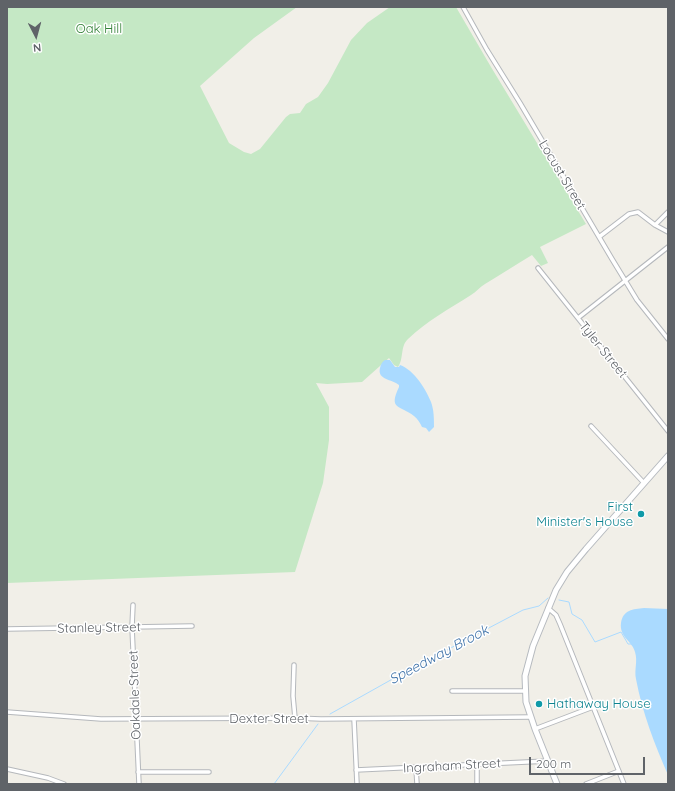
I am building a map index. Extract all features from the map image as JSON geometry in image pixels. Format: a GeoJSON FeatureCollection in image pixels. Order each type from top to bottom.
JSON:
{"type":"FeatureCollection","features":[{"type":"Feature","properties":{"kind":"main road"},"geometry":{"type":"LineString","coordinates":[[557,784],[526,702],[525,676],[527,663],[540,627],[558,586],[571,567],[644,483],[668,458]]}},
{"type":"Feature","properties":{"kind":"street","name":"Locust Street"},"geometry":{"type":"LineString","coordinates":[[463,7],[486,50],[516,97],[625,280],[646,312],[668,339]]}},
{"type":"Feature","properties":{"kind":"street"},"geometry":{"type":"LineString","coordinates":[[599,237],[629,214],[634,212],[642,214],[655,225],[668,232]]}},
{"type":"Feature","properties":{"kind":"street"},"geometry":{"type":"LineString","coordinates":[[655,225],[668,212]]}},
{"type":"Feature","properties":{"kind":"street"},"geometry":{"type":"LineString","coordinates":[[578,318],[668,247]]}},
{"type":"Feature","properties":{"kind":"street","name":"Tyler Street"},"geometry":{"type":"LineString","coordinates":[[538,268],[668,431]]}},
{"type":"Feature","properties":{"kind":"street"},"geometry":{"type":"LineString","coordinates":[[591,426],[644,483]]}},
{"type":"Feature","properties":{"kind":"street","name":"Oakdale Street"},"geometry":{"type":"LineString","coordinates":[[133,605],[132,627],[139,784]]}},
{"type":"Feature","properties":{"kind":"street"},"geometry":{"type":"LineString","coordinates":[[548,608],[556,615],[560,624],[624,784]]}},
{"type":"Feature","properties":{"kind":"street","name":"Stanley Street"},"geometry":{"type":"LineString","coordinates":[[7,629],[192,626]]}},
{"type":"Feature","properties":{"kind":"street"},"geometry":{"type":"LineString","coordinates":[[294,665],[293,696],[295,718]]}},
{"type":"Feature","properties":{"kind":"street"},"geometry":{"type":"LineString","coordinates":[[452,691],[525,691]]}},
{"type":"Feature","properties":{"kind":"street"},"geometry":{"type":"LineString","coordinates":[[535,729],[593,707]]}},
{"type":"Feature","properties":{"kind":"street","name":"Dexter Street"},"geometry":{"type":"LineString","coordinates":[[7,712],[101,719],[531,718]]}},
{"type":"Feature","properties":{"kind":"street"},"geometry":{"type":"LineString","coordinates":[[354,719],[357,784]]}},
{"type":"Feature","properties":{"kind":"street","name":"Ingraham Street"},"geometry":{"type":"LineString","coordinates":[[356,770],[548,762]]}},
{"type":"Feature","properties":{"kind":"street"},"geometry":{"type":"LineString","coordinates":[[477,766],[477,784]]}},
{"type":"Feature","properties":{"kind":"street"},"geometry":{"type":"LineString","coordinates":[[7,768],[48,778],[64,784]]}},
{"type":"Feature","properties":{"kind":"street"},"geometry":{"type":"LineString","coordinates":[[416,768],[417,784]]}},
{"type":"Feature","properties":{"kind":"street"},"geometry":{"type":"LineString","coordinates":[[138,772],[209,772]]}},
{"type":"Feature","properties":{"kind":"street"},"geometry":{"type":"LineString","coordinates":[[586,784],[619,772]]}},
{"type":"Feature","properties":{"kind":"green space","name":"Oak Hill"},"geometry":{"type":"Polygon","coordinates":[[[7,7],[297,7],[254,38],[200,86],[229,143],[244,152],[251,154],[260,149],[286,117],[290,114],[300,113],[306,104],[318,97],[328,83],[351,40],[367,23],[390,7],[456,7],[586,224],[540,247],[548,263],[541,266],[532,255],[485,284],[473,294],[423,326],[408,339],[404,345],[398,367],[394,365],[389,358],[362,382],[327,384],[316,383],[329,407],[329,440],[323,483],[295,572],[7,583],[7,7]]]}},
{"type":"Feature","properties":{"kind":"water"},"geometry":{"type":"Polygon","coordinates":[[[385,360],[390,360],[395,367],[399,367],[400,365],[405,367],[415,375],[423,386],[431,402],[433,411],[434,427],[429,432],[426,428],[422,427],[415,417],[397,406],[395,403],[399,385],[381,375],[381,364],[385,360]]]}},
{"type":"Feature","properties":{"kind":"water"},"geometry":{"type":"Polygon","coordinates":[[[644,608],[668,609],[668,775],[645,716],[636,676],[636,659],[634,648],[624,636],[621,628],[622,619],[626,613],[632,610],[644,608]]]}},
{"type":"Feature","properties":{"kind":"waterway","name":"Speedway Brook"},"geometry":{"type":"LineString","coordinates":[[330,714],[405,672],[523,610],[539,606],[548,598]]}},
{"type":"Feature","properties":{"kind":"waterway","name":"Speedway Brook"},"geometry":{"type":"LineString","coordinates":[[559,600],[569,602],[572,614],[582,620],[595,642],[621,632],[628,644],[631,644]]}},
{"type":"Feature","properties":{"kind":"waterway","name":"Speedway Brook"},"geometry":{"type":"LineString","coordinates":[[274,784],[318,724]]}},
{"type":"Feature","properties":{"kind":"place","name":"First Minister's House"},"geometry":{"type":"Point","coordinates":[641,514]}},
{"type":"Feature","properties":{"kind":"place","name":"Hathaway House"},"geometry":{"type":"Point","coordinates":[539,704]}}]}
